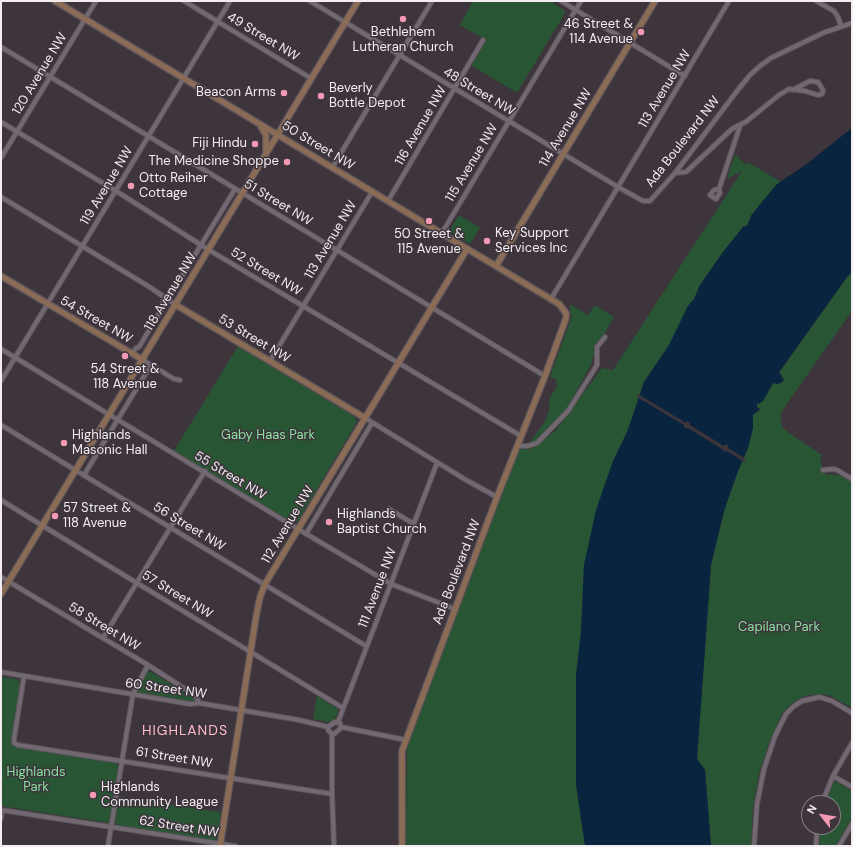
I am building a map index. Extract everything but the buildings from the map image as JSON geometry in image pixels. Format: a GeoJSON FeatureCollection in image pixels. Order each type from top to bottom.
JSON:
{"type":"FeatureCollection","features":[{"type":"Feature","properties":{"kind":"main road","name":"50 Street NW"},"geometry":{"type":"LineString","coordinates":[[56,1],[332,168],[551,298],[564,308],[566,313]]}},
{"type":"Feature","properties":{"kind":"main road","name":"118 Avenue NW"},"geometry":{"type":"LineString","coordinates":[[1,594],[266,157],[358,1]]}},
{"type":"Feature","properties":{"kind":"main road","name":"114 Avenue NW"},"geometry":{"type":"LineString","coordinates":[[496,266],[655,1]]}},
{"type":"Feature","properties":{"kind":"main road"},"geometry":{"type":"LineString","coordinates":[[256,122],[266,135],[266,157]]}},
{"type":"Feature","properties":{"kind":"main road","name":"112 Avenue NW"},"geometry":{"type":"LineString","coordinates":[[220,845],[260,597],[265,584],[467,249]]}},
{"type":"Feature","properties":{"kind":"main road","name":"54 Street NW"},"geometry":{"type":"LineString","coordinates":[[1,276],[143,360]]}},
{"type":"Feature","properties":{"kind":"main road","name":"53 Street NW"},"geometry":{"type":"LineString","coordinates":[[176,305],[365,418]]}},
{"type":"Feature","properties":{"kind":"main road","name":"Ada Boulevard NW"},"geometry":{"type":"LineString","coordinates":[[402,846],[402,751],[497,497],[545,376],[566,318],[566,313]]}},
{"type":"Feature","properties":{"kind":"street","name":"120 Avenue NW"},"geometry":{"type":"LineString","coordinates":[[1,158],[96,1]]}},
{"type":"Feature","properties":{"kind":"street","name":"49 Street NW"},"geometry":{"type":"LineString","coordinates":[[184,1],[312,79]]}},
{"type":"Feature","properties":{"kind":"street","name":"119 Avenue NW"},"geometry":{"type":"LineString","coordinates":[[1,381],[230,1]]}},
{"type":"Feature","properties":{"kind":"street","name":"48 Street NW"},"geometry":{"type":"LineString","coordinates":[[310,1],[618,187]]}},
{"type":"Feature","properties":{"kind":"street"},"geometry":{"type":"LineString","coordinates":[[332,168],[432,1]]}},
{"type":"Feature","properties":{"kind":"street"},"geometry":{"type":"LineString","coordinates":[[561,1],[685,76]]}},
{"type":"Feature","properties":{"kind":"street","name":"115 Avenue NW"},"geometry":{"type":"LineString","coordinates":[[442,233],[581,1]]}},
{"type":"Feature","properties":{"kind":"street","name":"113 Avenue NW"},"geometry":{"type":"LineString","coordinates":[[618,187],[729,1]]}},
{"type":"Feature","properties":{"kind":"street"},"geometry":{"type":"LineString","coordinates":[[816,1],[834,11],[841,26]]}},
{"type":"Feature","properties":{"kind":"street","name":"Ada Boulevard NW"},"geometry":{"type":"LineString","coordinates":[[618,187],[643,201],[650,201],[675,173],[750,75],[760,66],[771,58],[841,26],[852,23]]}},
{"type":"Feature","properties":{"kind":"street","name":"116 Avenue NW"},"geometry":{"type":"LineString","coordinates":[[388,201],[483,40]]}},
{"type":"Feature","properties":{"kind":"street","name":"51 Street NW"},"geometry":{"type":"LineString","coordinates":[[1,47],[545,376]]}},
{"type":"Feature","properties":{"kind":"street"},"geometry":{"type":"LineString","coordinates":[[675,173],[686,172],[732,129],[740,126],[779,95],[789,89],[793,90],[805,91],[818,95],[822,94],[823,90],[818,82],[810,81],[793,90]]}},
{"type":"Feature","properties":{"kind":"street","name":"52 Street NW"},"geometry":{"type":"LineString","coordinates":[[1,122],[116,191],[209,250],[521,436]]}},
{"type":"Feature","properties":{"kind":"street"},"geometry":{"type":"LineString","coordinates":[[719,189],[740,126]]}},
{"type":"Feature","properties":{"kind":"street"},"geometry":{"type":"LineString","coordinates":[[551,298],[618,187]]}},
{"type":"Feature","properties":{"kind":"street","name":"118 Avenue NW"},"geometry":{"type":"LineString","coordinates":[[132,354],[136,348],[139,347],[163,307],[163,301],[167,299],[234,189]]}},
{"type":"Feature","properties":{"kind":"street","name":"113 Avenue NW"},"geometry":{"type":"LineString","coordinates":[[270,361],[372,192]]}},
{"type":"Feature","properties":{"kind":"street","name":"53 Street NW"},"geometry":{"type":"LineString","coordinates":[[1,197],[176,305]]}},
{"type":"Feature","properties":{"kind":"street"},"geometry":{"type":"LineString","coordinates":[[518,446],[528,446],[537,443],[568,411],[597,365],[597,347],[605,337]]}},
{"type":"Feature","properties":{"kind":"street","name":"55 Street NW"},"geometry":{"type":"LineString","coordinates":[[1,349],[391,584],[455,609]]}},
{"type":"Feature","properties":{"kind":"street","name":"54 Street NW"},"geometry":{"type":"LineString","coordinates":[[143,360],[180,380]]}},
{"type":"Feature","properties":{"kind":"street"},"geometry":{"type":"LineString","coordinates":[[84,475],[151,365]]}},
{"type":"Feature","properties":{"kind":"street","name":"53 Street NW"},"geometry":{"type":"LineString","coordinates":[[365,418],[497,497]]}},
{"type":"Feature","properties":{"kind":"street","name":"112 Avenue NW"},"geometry":{"type":"LineString","coordinates":[[306,534],[372,423]]}},
{"type":"Feature","properties":{"kind":"street","name":"56 Street NW"},"geometry":{"type":"LineString","coordinates":[[1,425],[366,646]]}},
{"type":"Feature","properties":{"kind":"street","name":"111 Avenue NW"},"geometry":{"type":"LineString","coordinates":[[338,722],[437,462]]}},
{"type":"Feature","properties":{"kind":"street"},"geometry":{"type":"LineString","coordinates":[[823,470],[835,470],[852,479]]}},
{"type":"Feature","properties":{"kind":"street"},"geometry":{"type":"LineString","coordinates":[[103,638],[205,471]]}},
{"type":"Feature","properties":{"kind":"street","name":"57 Street NW"},"geometry":{"type":"LineString","coordinates":[[1,500],[343,708]]}},
{"type":"Feature","properties":{"kind":"street"},"geometry":{"type":"LineString","coordinates":[[389,509],[414,524]]}},
{"type":"Feature","properties":{"kind":"street","name":"58 Street NW"},"geometry":{"type":"LineString","coordinates":[[1,577],[148,665],[196,696],[199,703]]}},
{"type":"Feature","properties":{"kind":"street"},"geometry":{"type":"LineString","coordinates":[[108,846],[133,694],[148,665]]}},
{"type":"Feature","properties":{"kind":"street","name":"60 Street NW"},"geometry":{"type":"LineString","coordinates":[[1,672],[190,704],[199,703],[299,720],[328,727]]}},
{"type":"Feature","properties":{"kind":"street","name":"61 Street NW"},"geometry":{"type":"LineString","coordinates":[[24,676],[14,743],[332,794]]}},
{"type":"Feature","properties":{"kind":"street"},"geometry":{"type":"LineString","coordinates":[[754,846],[759,793],[775,736],[784,718],[794,706],[806,699],[819,698],[832,702],[852,713]]}},
{"type":"Feature","properties":{"kind":"street"},"geometry":{"type":"LineString","coordinates":[[334,846],[332,734],[328,731],[328,727],[335,722],[338,722],[341,727],[406,740]]}},
{"type":"Feature","properties":{"kind":"street"},"geometry":{"type":"LineString","coordinates":[[332,734],[340,731],[341,727]]}},
{"type":"Feature","properties":{"kind":"street"},"geometry":{"type":"LineString","coordinates":[[825,795],[833,776],[852,743]]}},
{"type":"Feature","properties":{"kind":"street"},"geometry":{"type":"LineString","coordinates":[[833,776],[852,787]]}},
{"type":"Feature","properties":{"kind":"street"},"geometry":{"type":"LineString","coordinates":[[1,819],[2,810]]}},
{"type":"Feature","properties":{"kind":"street","name":"62 Street NW"},"geometry":{"type":"LineString","coordinates":[[2,810],[220,845],[235,846]]}},
{"type":"Feature","properties":{"kind":"street"},"geometry":{"type":"LineString","coordinates":[[839,846],[852,824]]}},
{"type":"Feature","properties":{"kind":"street"},"geometry":{"type":"LineString","coordinates":[[816,846],[817,835]]}},
{"type":"Feature","properties":{"kind":"green space"},"geometry":{"type":"Polygon","coordinates":[[[473,1],[550,1],[564,10],[565,13],[517,93],[471,65],[486,40],[460,25],[473,1]]]}},
{"type":"Feature","properties":{"kind":"green space"},"geometry":{"type":"Polygon","coordinates":[[[735,154],[746,165],[748,162],[781,182],[751,215],[747,226],[743,227],[723,252],[700,285],[669,345],[644,382],[584,565],[581,631],[576,676],[576,784],[585,846],[406,846],[407,749],[520,448],[530,449],[538,445],[556,430],[602,368],[613,370],[742,171],[727,179],[735,154]]]}},
{"type":"Feature","properties":{"kind":"green space"},"geometry":{"type":"Polygon","coordinates":[[[459,215],[480,228],[470,244],[449,231],[459,215]]]}},
{"type":"Feature","properties":{"kind":"green space","name":"Capilano Park"},"geometry":{"type":"Polygon","coordinates":[[[852,272],[852,311],[786,405],[781,413],[781,423],[783,428],[789,433],[822,455],[820,460],[823,470],[827,476],[829,474],[842,476],[852,482],[852,708],[829,695],[817,694],[804,696],[794,702],[783,712],[768,746],[759,774],[753,807],[751,846],[711,846],[705,770],[697,759],[711,565],[724,511],[748,448],[753,428],[753,415],[760,410],[757,407],[757,403],[767,394],[773,383],[784,380],[779,373],[852,272]]]}},
{"type":"Feature","properties":{"kind":"green space"},"geometry":{"type":"Polygon","coordinates":[[[570,305],[588,315],[595,305],[614,317],[605,333],[597,342],[591,365],[567,408],[558,420],[531,444],[530,442],[546,420],[550,398],[557,385],[556,379],[550,377],[572,316],[570,313],[570,305]]]}},
{"type":"Feature","properties":{"kind":"green space","name":"Gaby Haas Park"},"geometry":{"type":"Polygon","coordinates":[[[238,346],[355,417],[357,422],[298,521],[292,523],[174,451],[238,346]]]}},
{"type":"Feature","properties":{"kind":"green space"},"geometry":{"type":"Polygon","coordinates":[[[148,670],[195,700],[193,702],[138,694],[136,691],[148,670]]]}},
{"type":"Feature","properties":{"kind":"green space","name":"Highlands Park"},"geometry":{"type":"Polygon","coordinates":[[[1,677],[17,679],[20,683],[11,743],[14,746],[115,763],[119,766],[109,823],[1,806],[1,677]]]}},
{"type":"Feature","properties":{"kind":"green space"},"geometry":{"type":"Polygon","coordinates":[[[317,696],[337,708],[337,715],[334,720],[328,722],[313,719],[317,696]]]}},
{"type":"Feature","properties":{"kind":"green space"},"geometry":{"type":"Polygon","coordinates":[[[837,782],[852,791],[852,818],[835,846],[819,846],[820,835],[841,835],[841,795],[828,795],[833,783],[837,782]]]}},
{"type":"Feature","properties":{"kind":"green space"},"geometry":{"type":"Polygon","coordinates":[[[119,797],[221,812],[218,837],[214,841],[118,825],[115,822],[119,797]]]}},
{"type":"Feature","properties":{"kind":"water"},"geometry":{"type":"Polygon","coordinates":[[[852,128],[852,272],[779,372],[784,380],[781,383],[773,383],[763,401],[759,404],[757,403],[757,407],[760,409],[753,415],[753,428],[748,448],[724,511],[711,565],[697,759],[705,770],[711,846],[585,846],[576,784],[576,676],[581,631],[584,565],[596,510],[613,461],[627,432],[644,382],[669,345],[700,285],[723,252],[743,227],[747,226],[751,216],[777,184],[804,166],[852,128]]]}},
{"type":"Feature","properties":{"kind":"pier"},"geometry":{"type":"Polygon","coordinates":[[[638,394],[686,423],[687,421],[690,425],[724,446],[726,444],[729,447],[728,448],[746,459],[744,462],[688,428],[687,429],[684,425],[637,397],[638,394]]]}},
{"type":"Feature","properties":{"kind":"place","name":"Bethlehem Lutheran Church"},"geometry":{"type":"Point","coordinates":[403,19]}},
{"type":"Feature","properties":{"kind":"place","name":"46 Street & 114 Avenue"},"geometry":{"type":"Point","coordinates":[641,32]}},
{"type":"Feature","properties":{"kind":"place","name":"Beacon Arms"},"geometry":{"type":"Point","coordinates":[284,93]}},
{"type":"Feature","properties":{"kind":"place","name":"Beverly Bottle Depot"},"geometry":{"type":"Point","coordinates":[321,96]}},
{"type":"Feature","properties":{"kind":"place","name":"Fiji Hindu"},"geometry":{"type":"Point","coordinates":[255,144]}},
{"type":"Feature","properties":{"kind":"place","name":"The Medicine Shoppe"},"geometry":{"type":"Point","coordinates":[287,162]}},
{"type":"Feature","properties":{"kind":"place","name":"Otto Reiher Cottage"},"geometry":{"type":"Point","coordinates":[131,186]}},
{"type":"Feature","properties":{"kind":"place","name":"50 Street & 115 Avenue"},"geometry":{"type":"Point","coordinates":[429,221]}},
{"type":"Feature","properties":{"kind":"place","name":"Key Support Services Inc"},"geometry":{"type":"Point","coordinates":[487,241]}},
{"type":"Feature","properties":{"kind":"place","name":"54 Street & 118 Avenue"},"geometry":{"type":"Point","coordinates":[125,356]}},
{"type":"Feature","properties":{"kind":"place","name":"Highlands Masonic Hall"},"geometry":{"type":"Point","coordinates":[64,443]}},
{"type":"Feature","properties":{"kind":"place","name":"57 Street & 118 Avenue"},"geometry":{"type":"Point","coordinates":[55,516]}},
{"type":"Feature","properties":{"kind":"place","name":"Highlands Baptist Church"},"geometry":{"type":"Point","coordinates":[329,522]}},
{"type":"Feature","properties":{"kind":"place","name":"Highlands Community League"},"geometry":{"type":"Point","coordinates":[93,795]}},
{"type":"Feature","properties":{"kind":"district","name":"HIGHLANDS"},"geometry":{"type":"Point","coordinates":[185,731]}}]}
